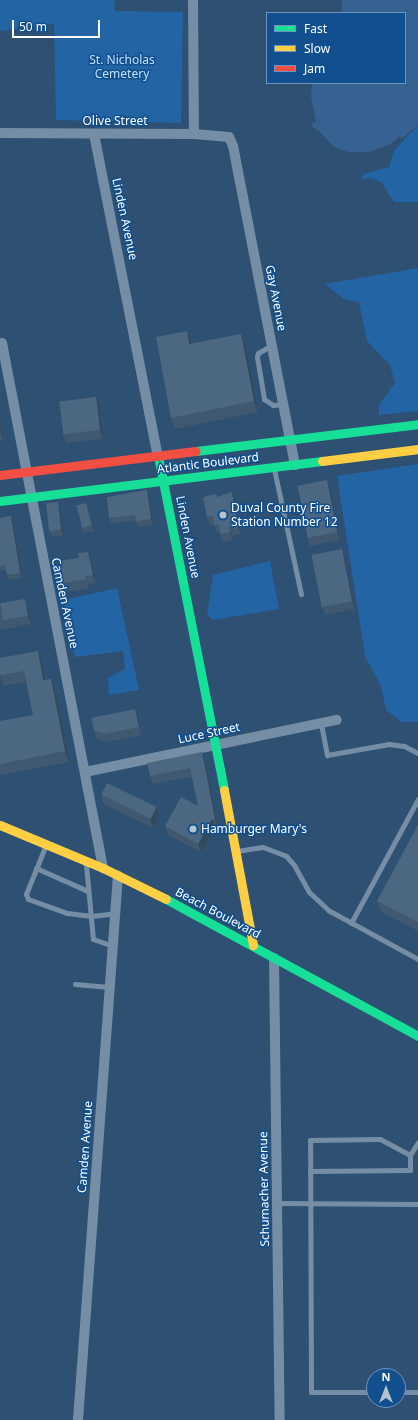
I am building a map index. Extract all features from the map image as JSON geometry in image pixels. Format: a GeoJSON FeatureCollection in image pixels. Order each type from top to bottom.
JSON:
{"type":"FeatureCollection","features":[{"type":"Feature","properties":{"kind":"main road","name":"Atlantic Boulevard"},"geometry":{"type":"LineString","coordinates":[[0,475],[418,424]]}},
{"type":"Feature","properties":{"kind":"main road","name":"Atlantic Boulevard"},"geometry":{"type":"LineString","coordinates":[[0,501],[418,450]]}},
{"type":"Feature","properties":{"kind":"main road","name":"Linden Avenue"},"geometry":{"type":"LineString","coordinates":[[158,456],[216,745],[253,945]]}},
{"type":"Feature","properties":{"kind":"main road","name":"Beach Boulevard"},"geometry":{"type":"LineString","coordinates":[[0,825],[46,843],[118,875],[253,945],[274,958],[418,1036]]}},
{"type":"Feature","properties":{"kind":"street"},"geometry":{"type":"LineString","coordinates":[[193,0],[194,134]]}},
{"type":"Feature","properties":{"kind":"street","name":"Olive Street"},"geometry":{"type":"LineString","coordinates":[[0,133],[194,134],[229,137]]}},
{"type":"Feature","properties":{"kind":"street","name":"Linden Avenue"},"geometry":{"type":"LineString","coordinates":[[94,134],[158,456]]}},
{"type":"Feature","properties":{"kind":"street","name":"Gay Avenue"},"geometry":{"type":"LineString","coordinates":[[229,137],[233,146],[295,465]]}},
{"type":"Feature","properties":{"kind":"street","name":"Camden Avenue"},"geometry":{"type":"LineString","coordinates":[[2,343],[103,868]]}},
{"type":"Feature","properties":{"kind":"street","name":"Luce Street"},"geometry":{"type":"LineString","coordinates":[[85,772],[337,720]]}},
{"type":"Feature","properties":{"kind":"street","name":"Camden Avenue"},"geometry":{"type":"LineString","coordinates":[[78,1420],[118,875]]}},
{"type":"Feature","properties":{"kind":"street","name":"Schumacher Avenue"},"geometry":{"type":"LineString","coordinates":[[274,958],[280,1420]]}},
{"type":"Feature","properties":{"kind":"lane"},"geometry":{"type":"LineString","coordinates":[[272,345],[258,353],[264,399],[274,405],[284,404]]}},
{"type":"Feature","properties":{"kind":"lane"},"geometry":{"type":"LineString","coordinates":[[274,468],[301,594]]}},
{"type":"Feature","properties":{"kind":"lane"},"geometry":{"type":"LineString","coordinates":[[321,724],[327,755],[389,744],[404,746],[418,753]]}},
{"type":"Feature","properties":{"kind":"lane"},"geometry":{"type":"LineString","coordinates":[[351,923],[418,799]]}},
{"type":"Feature","properties":{"kind":"lane"},"geometry":{"type":"LineString","coordinates":[[46,843],[26,894],[28,899],[67,913],[92,916],[115,913]]}},
{"type":"Feature","properties":{"kind":"lane"},"geometry":{"type":"LineString","coordinates":[[236,851],[263,847],[286,856],[319,902],[328,910],[418,959]]}},
{"type":"Feature","properties":{"kind":"lane"},"geometry":{"type":"LineString","coordinates":[[86,861],[94,939],[113,946]]}},
{"type":"Feature","properties":{"kind":"lane"},"geometry":{"type":"LineString","coordinates":[[36,868],[88,891]]}},
{"type":"Feature","properties":{"kind":"lane"},"geometry":{"type":"LineString","coordinates":[[75,984],[110,987]]}},
{"type":"Feature","properties":{"kind":"lane"},"geometry":{"type":"LineString","coordinates":[[366,1392],[311,1392],[310,1140],[380,1139],[410,1155]]}},
{"type":"Feature","properties":{"kind":"lane"},"geometry":{"type":"LineString","coordinates":[[310,1170],[410,1170],[410,1155],[418,1142]]}},
{"type":"Feature","properties":{"kind":"lane"},"geometry":{"type":"LineString","coordinates":[[277,1203],[418,1204]]}},
{"type":"Feature","properties":{"kind":"lane"},"geometry":{"type":"LineString","coordinates":[[406,1392],[418,1392]]}},
{"type":"Feature","properties":{"kind":"green space","name":"St. Nicholas Cemetery"},"geometry":{"type":"Polygon","coordinates":[[[0,0],[114,0],[115,11],[183,12],[181,123],[56,120],[54,24],[0,31],[0,0]]]}},
{"type":"Feature","properties":{"kind":"green space"},"geometry":{"type":"Polygon","coordinates":[[[418,125],[418,202],[394,202],[382,183],[372,178],[361,179],[364,174],[389,167],[394,151],[418,125]]]}},
{"type":"Feature","properties":{"kind":"green space"},"geometry":{"type":"Polygon","coordinates":[[[418,268],[418,411],[379,415],[379,405],[395,383],[390,365],[367,341],[359,302],[344,299],[325,284],[418,268]]]}},
{"type":"Feature","properties":{"kind":"green space"},"geometry":{"type":"Polygon","coordinates":[[[418,464],[418,722],[402,722],[386,710],[381,686],[365,656],[337,476],[418,464]]]}},
{"type":"Feature","properties":{"kind":"green space"},"geometry":{"type":"Polygon","coordinates":[[[270,561],[279,609],[213,620],[207,614],[213,575],[270,561]]]}},
{"type":"Feature","properties":{"kind":"green space"},"geometry":{"type":"Polygon","coordinates":[[[117,588],[139,690],[109,695],[108,678],[125,669],[123,651],[75,657],[64,600],[117,588]]]}},
{"type":"Feature","properties":{"kind":"shaded area"},"geometry":{"type":"Polygon","coordinates":[[[342,0],[418,0],[418,125],[403,138],[399,137],[389,145],[368,152],[348,152],[334,147],[318,130],[313,128],[312,123],[316,122],[311,96],[312,84],[406,84],[406,12],[342,12],[342,0]]]}},
{"type":"Feature","properties":{"kind":"building"},"geometry":{"type":"Polygon","coordinates":[[[187,331],[189,344],[241,334],[254,401],[171,418],[156,337],[187,331]]]}},
{"type":"Feature","properties":{"kind":"building"},"geometry":{"type":"Polygon","coordinates":[[[96,397],[100,430],[63,434],[59,402],[96,397]]]}},
{"type":"Feature","properties":{"kind":"building"},"geometry":{"type":"Polygon","coordinates":[[[327,480],[337,532],[308,538],[298,486],[327,480]]]}},
{"type":"Feature","properties":{"kind":"building"},"geometry":{"type":"Polygon","coordinates":[[[147,490],[151,519],[136,521],[135,515],[109,518],[107,497],[147,490]]]}},
{"type":"Feature","properties":{"kind":"building","name":"Duval County Fire Station Number 12"},"geometry":{"type":"Polygon","coordinates":[[[232,492],[238,526],[229,527],[230,532],[220,534],[219,524],[214,525],[213,516],[207,517],[203,497],[216,494],[217,497],[232,492]]]}},
{"type":"Feature","properties":{"kind":"building"},"geometry":{"type":"Polygon","coordinates":[[[58,502],[61,530],[49,531],[46,503],[58,502]]]}},
{"type":"Feature","properties":{"kind":"building"},"geometry":{"type":"Polygon","coordinates":[[[86,503],[92,525],[82,528],[76,506],[86,503]]]}},
{"type":"Feature","properties":{"kind":"building"},"geometry":{"type":"Polygon","coordinates":[[[11,516],[20,573],[7,575],[5,565],[0,566],[0,518],[11,516]]]}},
{"type":"Feature","properties":{"kind":"building"},"geometry":{"type":"Polygon","coordinates":[[[342,549],[352,601],[322,607],[312,555],[342,549]]]}},
{"type":"Feature","properties":{"kind":"building"},"geometry":{"type":"Polygon","coordinates":[[[88,552],[93,575],[85,576],[86,579],[62,583],[58,561],[79,558],[78,553],[88,552]]]}},
{"type":"Feature","properties":{"kind":"building"},"geometry":{"type":"Polygon","coordinates":[[[25,599],[28,616],[3,620],[0,603],[25,599]]]}},
{"type":"Feature","properties":{"kind":"building"},"geometry":{"type":"Polygon","coordinates":[[[38,651],[43,680],[51,679],[65,751],[0,764],[0,721],[33,715],[24,671],[0,675],[0,658],[38,651]]]}},
{"type":"Feature","properties":{"kind":"building"},"geometry":{"type":"Polygon","coordinates":[[[135,709],[139,727],[104,734],[94,730],[91,718],[135,709]]]}},
{"type":"Feature","properties":{"kind":"building"},"geometry":{"type":"Polygon","coordinates":[[[202,752],[215,819],[212,819],[198,844],[165,826],[181,797],[198,806],[190,768],[150,776],[147,763],[202,752]]]}},
{"type":"Feature","properties":{"kind":"building"},"geometry":{"type":"Polygon","coordinates":[[[107,783],[156,807],[151,819],[101,795],[107,783]]]}},
{"type":"Feature","properties":{"kind":"building"},"geometry":{"type":"Polygon","coordinates":[[[418,825],[418,922],[377,901],[418,825]]]}},
{"type":"Feature","properties":{"kind":"traffic: fast"},"geometry":{"type":"LineString","coordinates":[[196,451],[418,424]]}},
{"type":"Feature","properties":{"kind":"traffic: fast"},"geometry":{"type":"LineString","coordinates":[[158,456],[224,790]]}},
{"type":"Feature","properties":{"kind":"traffic: fast"},"geometry":{"type":"LineString","coordinates":[[0,501],[322,461]]}},
{"type":"Feature","properties":{"kind":"traffic: fast"},"geometry":{"type":"LineString","coordinates":[[166,899],[418,1036]]}},
{"type":"Feature","properties":{"kind":"traffic: slow"},"geometry":{"type":"LineString","coordinates":[[322,461],[418,449]]}},
{"type":"Feature","properties":{"kind":"traffic: slow"},"geometry":{"type":"LineString","coordinates":[[224,790],[253,945]]}},
{"type":"Feature","properties":{"kind":"traffic: slow"},"geometry":{"type":"LineString","coordinates":[[0,825],[103,868],[166,899]]}},
{"type":"Feature","properties":{"kind":"traffic: jam"},"geometry":{"type":"LineString","coordinates":[[0,475],[196,451]]}},
{"type":"Feature","properties":{"kind":"place","name":"Duval County Fire Station Number 12"},"geometry":{"type":"Point","coordinates":[223,515]}},
{"type":"Feature","properties":{"kind":"place","name":"Hamburger Mary's"},"geometry":{"type":"Point","coordinates":[193,829]}}]}
